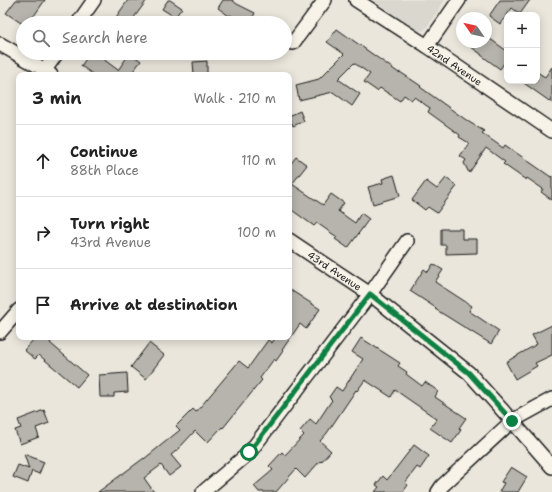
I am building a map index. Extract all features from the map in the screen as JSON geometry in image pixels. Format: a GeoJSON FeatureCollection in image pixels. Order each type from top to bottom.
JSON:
{"type":"FeatureCollection","features":[{"type":"Feature","properties":{"kind":"street"},"geometry":{"type":"LineString","coordinates":[[83,16],[94,0]]}},
{"type":"Feature","properties":{"kind":"street"},"geometry":{"type":"LineString","coordinates":[[294,43],[325,0]]}},
{"type":"Feature","properties":{"kind":"street","name":"42nd Avenue"},"geometry":{"type":"LineString","coordinates":[[356,0],[427,46],[552,131]]}},
{"type":"Feature","properties":{"kind":"street"},"geometry":{"type":"LineString","coordinates":[[427,46],[459,0]]}},
{"type":"Feature","properties":{"kind":"street"},"geometry":{"type":"LineString","coordinates":[[0,44],[16,54]]}},
{"type":"Feature","properties":{"kind":"street"},"geometry":{"type":"LineString","coordinates":[[26,60],[46,72]]}},
{"type":"Feature","properties":{"kind":"street"},"geometry":{"type":"LineString","coordinates":[[48,72],[54,60]]}},
{"type":"Feature","properties":{"kind":"street"},"geometry":{"type":"LineString","coordinates":[[203,492],[249,452],[370,294],[407,241]]}},
{"type":"Feature","properties":{"kind":"street","name":"43rd Avenue"},"geometry":{"type":"LineString","coordinates":[[292,242],[370,294],[469,373],[552,467]]}},
{"type":"Feature","properties":{"kind":"street"},"geometry":{"type":"LineString","coordinates":[[0,332],[16,313]]}},
{"type":"Feature","properties":{"kind":"street"},"geometry":{"type":"LineString","coordinates":[[438,492],[442,486],[512,421],[552,399]]}},
{"type":"Feature","properties":{"kind":"shaded area"},"geometry":{"type":"Polygon","coordinates":[[[373,0],[445,0],[427,27],[420,31],[416,30],[373,0]]]}},
{"type":"Feature","properties":{"kind":"building"},"geometry":{"type":"Polygon","coordinates":[[[16,0],[45,0],[34,16],[16,16],[16,20],[6,13],[16,0]]]}},
{"type":"Feature","properties":{"kind":"building"},"geometry":{"type":"Polygon","coordinates":[[[128,0],[147,0],[135,16],[117,16],[128,0]]]}},
{"type":"Feature","properties":{"kind":"building"},"geometry":{"type":"Polygon","coordinates":[[[168,0],[182,8],[176,16],[162,9],[168,0]]]}},
{"type":"Feature","properties":{"kind":"building"},"geometry":{"type":"Polygon","coordinates":[[[223,0],[232,0],[255,13],[254,16],[229,16],[218,8],[223,0]]]}},
{"type":"Feature","properties":{"kind":"building"},"geometry":{"type":"Polygon","coordinates":[[[500,0],[530,0],[521,12],[517,12],[512,8],[509,12],[504,12],[504,19],[500,24],[492,18],[492,12],[500,0]]]}},
{"type":"Feature","properties":{"kind":"building"},"geometry":{"type":"Polygon","coordinates":[[[337,29],[484,131],[482,133],[503,148],[505,145],[551,177],[552,176],[552,200],[541,192],[543,189],[527,178],[526,180],[503,164],[505,162],[486,148],[469,173],[464,163],[466,160],[460,156],[469,143],[459,137],[460,135],[428,112],[430,108],[414,97],[411,100],[404,95],[400,101],[380,88],[377,91],[364,82],[370,74],[354,63],[338,79],[360,94],[352,106],[333,92],[299,100],[296,85],[319,79],[344,54],[327,42],[337,29]]]}},
{"type":"Feature","properties":{"kind":"building"},"geometry":{"type":"Polygon","coordinates":[[[492,40],[504,49],[504,63],[500,69],[472,48],[492,48],[492,40]]]}},
{"type":"Feature","properties":{"kind":"building"},"geometry":{"type":"Polygon","coordinates":[[[85,60],[104,60],[118,70],[125,60],[141,61],[132,72],[90,72],[81,66],[85,60]]]}},
{"type":"Feature","properties":{"kind":"building"},"geometry":{"type":"Polygon","coordinates":[[[207,61],[207,72],[194,72],[193,62],[207,61]]]}},
{"type":"Feature","properties":{"kind":"building"},"geometry":{"type":"Polygon","coordinates":[[[552,67],[552,103],[525,84],[540,84],[540,74],[545,77],[552,67]]]}},
{"type":"Feature","properties":{"kind":"building"},"geometry":{"type":"Polygon","coordinates":[[[300,111],[304,121],[293,126],[292,115],[300,111]]]}},
{"type":"Feature","properties":{"kind":"building"},"geometry":{"type":"Polygon","coordinates":[[[296,157],[307,165],[292,184],[292,162],[296,157]]]}},
{"type":"Feature","properties":{"kind":"building"},"geometry":{"type":"Polygon","coordinates":[[[394,175],[400,196],[373,204],[368,187],[383,183],[382,179],[394,175]]]}},
{"type":"Feature","properties":{"kind":"building"},"geometry":{"type":"Polygon","coordinates":[[[446,178],[457,186],[437,213],[428,207],[425,210],[412,200],[426,181],[437,189],[446,178]]]}},
{"type":"Feature","properties":{"kind":"building"},"geometry":{"type":"Polygon","coordinates":[[[292,184],[323,205],[331,194],[344,203],[338,211],[355,223],[361,213],[369,219],[348,248],[335,239],[337,237],[317,223],[314,226],[292,210],[292,184]]]}},
{"type":"Feature","properties":{"kind":"building"},"geometry":{"type":"Polygon","coordinates":[[[441,229],[462,229],[462,239],[477,239],[477,253],[446,254],[446,245],[441,245],[441,229]]]}},
{"type":"Feature","properties":{"kind":"building"},"geometry":{"type":"Polygon","coordinates":[[[433,264],[443,270],[435,282],[472,306],[469,311],[499,331],[491,344],[435,309],[436,308],[410,291],[424,269],[428,272],[433,264]]]}},
{"type":"Feature","properties":{"kind":"building"},"geometry":{"type":"Polygon","coordinates":[[[292,291],[320,309],[306,329],[300,324],[292,336],[292,291]]]}},
{"type":"Feature","properties":{"kind":"building"},"geometry":{"type":"Polygon","coordinates":[[[552,325],[552,355],[535,363],[537,366],[515,379],[506,362],[537,344],[532,335],[552,325]]]}},
{"type":"Feature","properties":{"kind":"building"},"geometry":{"type":"Polygon","coordinates":[[[361,338],[400,363],[398,366],[422,386],[425,382],[438,391],[435,397],[466,418],[459,428],[461,430],[452,443],[430,428],[437,419],[395,390],[391,397],[365,380],[357,391],[356,390],[320,441],[331,451],[321,462],[320,461],[305,478],[296,469],[276,492],[259,492],[254,486],[273,470],[269,466],[282,452],[285,455],[304,435],[300,431],[310,419],[316,424],[332,400],[329,397],[336,387],[342,391],[363,359],[352,352],[361,338]]]}},
{"type":"Feature","properties":{"kind":"building"},"geometry":{"type":"Polygon","coordinates":[[[33,340],[52,340],[50,343],[87,375],[77,387],[39,355],[35,359],[24,350],[33,340]]]}},
{"type":"Feature","properties":{"kind":"building"},"geometry":{"type":"Polygon","coordinates":[[[268,340],[272,343],[274,340],[289,340],[276,361],[274,359],[260,378],[262,380],[223,428],[222,427],[207,443],[195,431],[180,448],[171,455],[181,467],[169,476],[161,465],[144,478],[154,492],[98,492],[144,459],[180,430],[176,426],[193,409],[196,412],[239,361],[248,368],[268,340]]]}},
{"type":"Feature","properties":{"kind":"building"},"geometry":{"type":"Polygon","coordinates":[[[149,343],[164,355],[146,379],[131,367],[149,343]]]}},
{"type":"Feature","properties":{"kind":"building"},"geometry":{"type":"Polygon","coordinates":[[[127,373],[128,392],[114,393],[114,397],[100,397],[99,375],[127,373]]]}},
{"type":"Feature","properties":{"kind":"building"},"geometry":{"type":"Polygon","coordinates":[[[44,410],[49,423],[36,428],[39,437],[20,444],[15,430],[21,428],[18,420],[44,410]]]}},
{"type":"Feature","properties":{"kind":"building"},"geometry":{"type":"Polygon","coordinates":[[[414,445],[429,456],[420,469],[417,467],[405,483],[408,485],[403,492],[375,492],[379,487],[376,485],[383,476],[387,480],[414,445]]]}},
{"type":"Feature","properties":{"kind":"building"},"geometry":{"type":"Polygon","coordinates":[[[24,454],[44,462],[39,474],[32,471],[28,483],[13,477],[18,465],[29,469],[24,454]]]}},
{"type":"Feature","properties":{"kind":"building"},"geometry":{"type":"Polygon","coordinates":[[[511,467],[527,477],[518,492],[499,492],[504,483],[501,482],[511,467]]]}},
{"type":"Feature","properties":{"kind":"route"},"geometry":{"type":"LineString","coordinates":[[249,452],[370,294],[469,373],[512,421]]}}]}
